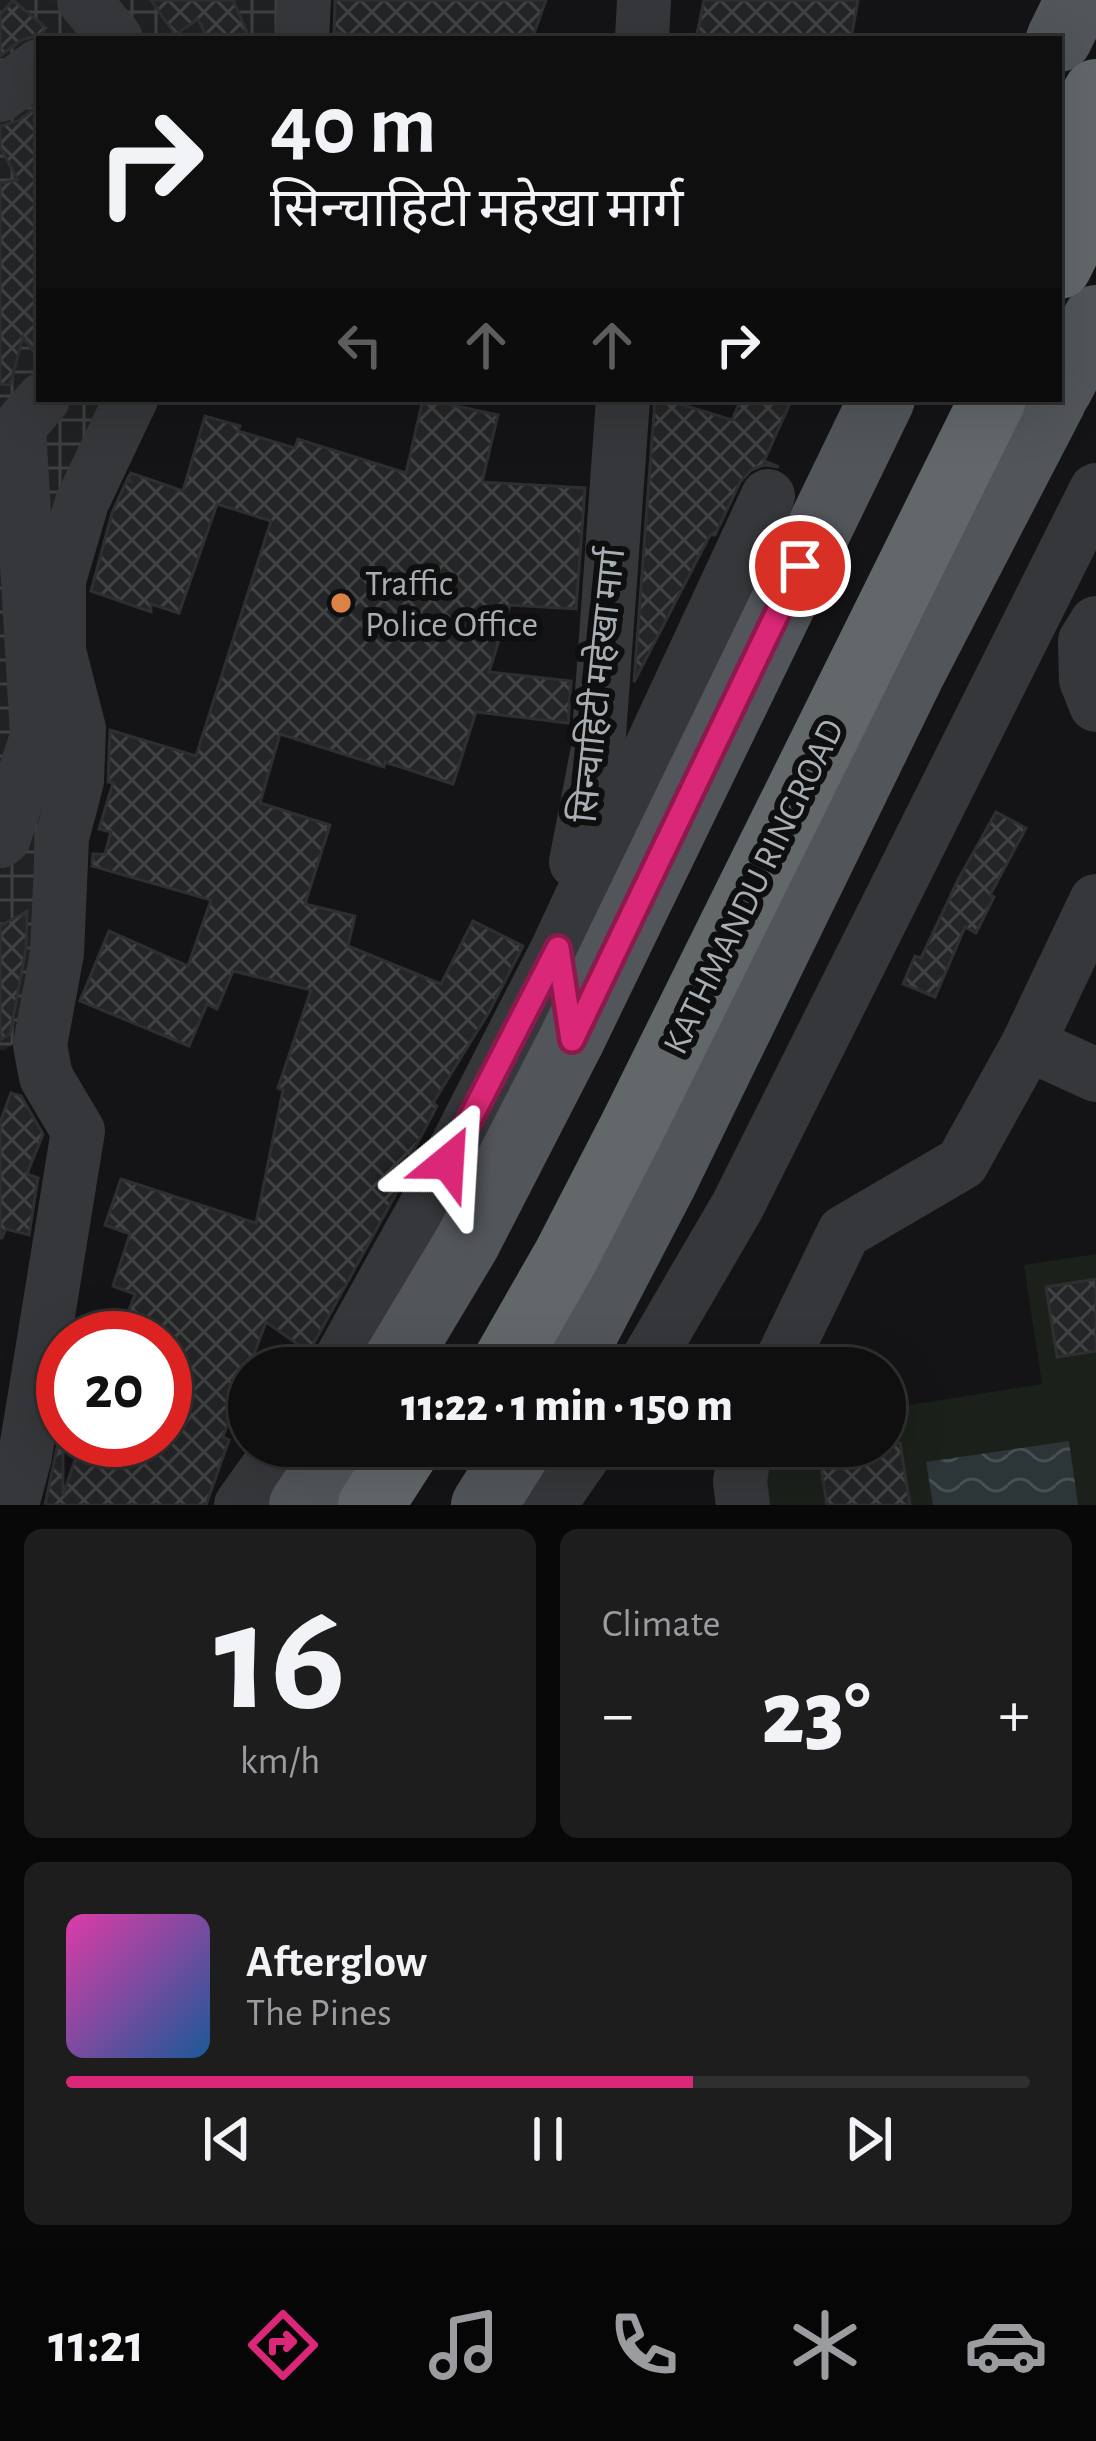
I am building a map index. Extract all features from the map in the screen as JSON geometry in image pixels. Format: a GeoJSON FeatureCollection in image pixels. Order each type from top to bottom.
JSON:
{"type":"FeatureCollection","features":[{"type":"Feature","properties":{"kind":"highway"},"geometry":{"type":"LineString","coordinates":[[1062,160],[1096,92]]}},
{"type":"Feature","properties":{"kind":"highway"},"geometry":{"type":"LineString","coordinates":[[1062,260],[1096,191]]}},
{"type":"Feature","properties":{"kind":"highway","name":"KATHMANDU RINGROAD"},"geometry":{"type":"LineString","coordinates":[[466,1347],[544,1204],[943,402]]}},
{"type":"Feature","properties":{"kind":"highway","name":"KATHMANDU RINGROAD"},"geometry":{"type":"LineString","coordinates":[[514,1347],[633,1126],[993,402]]}},
{"type":"Feature","properties":{"kind":"highway"},"geometry":{"type":"LineString","coordinates":[[371,1505],[395,1467]]}},
{"type":"Feature","properties":{"kind":"highway"},"geometry":{"type":"LineString","coordinates":[[418,1505],[499,1484]]}},
{"type":"Feature","properties":{"kind":"main road"},"geometry":{"type":"LineString","coordinates":[[1060,36],[1078,0]]}},
{"type":"Feature","properties":{"kind":"main road"},"geometry":{"type":"LineString","coordinates":[[1062,383],[1096,318]]}},
{"type":"Feature","properties":{"kind":"main road"},"geometry":{"type":"LineString","coordinates":[[405,1347],[467,1243],[572,1040],[881,402]]}},
{"type":"Feature","properties":{"kind":"main road"},"geometry":{"type":"LineString","coordinates":[[578,1347],[664,1182],[912,673],[1052,402]]}},
{"type":"Feature","properties":{"kind":"main road"},"geometry":{"type":"LineString","coordinates":[[302,1505],[328,1467]]}},
{"type":"Feature","properties":{"kind":"street"},"geometry":{"type":"LineString","coordinates":[[302,36],[304,0]]}},
{"type":"Feature","properties":{"kind":"street"},"geometry":{"type":"LineString","coordinates":[[642,36],[644,0]]}},
{"type":"Feature","properties":{"kind":"street"},"geometry":{"type":"LineString","coordinates":[[0,94],[36,68]]}},
{"type":"Feature","properties":{"kind":"street"},"geometry":{"type":"LineString","coordinates":[[12,1505],[78,1131],[46,1077],[20,1054],[57,953],[62,838],[77,782],[80,729],[59,651],[59,580],[82,502],[130,402]]}},
{"type":"Feature","properties":{"kind":"street","name":"सिन्चाहिटी महेखा मार्ग"},"geometry":{"type":"LineString","coordinates":[[572,1040],[558,948],[598,748],[622,402]]}},
{"type":"Feature","properties":{"kind":"street"},"geometry":{"type":"LineString","coordinates":[[1,837],[38,736],[21,417]]}},
{"type":"Feature","properties":{"kind":"street"},"geometry":{"type":"LineString","coordinates":[[655,1347],[738,1205],[1096,490]]}},
{"type":"Feature","properties":{"kind":"street"},"geometry":{"type":"LineString","coordinates":[[348,1347],[558,948],[768,496]]}},
{"type":"Feature","properties":{"kind":"street"},"geometry":{"type":"LineString","coordinates":[[1096,623],[1085,641],[1086,680],[1096,706]]}},
{"type":"Feature","properties":{"kind":"street"},"geometry":{"type":"LineString","coordinates":[[788,1347],[844,1232],[962,1163],[1028,1045],[1096,901]]}},
{"type":"Feature","properties":{"kind":"street"},"geometry":{"type":"LineString","coordinates":[[1028,1045],[1096,1075]]}},
{"type":"Feature","properties":{"kind":"street"},"geometry":{"type":"LineString","coordinates":[[241,1505],[268,1467]]}},
{"type":"Feature","properties":{"kind":"street"},"geometry":{"type":"LineString","coordinates":[[499,1484],[540,1467]]}},
{"type":"Feature","properties":{"kind":"street"},"geometry":{"type":"LineString","coordinates":[[742,1467],[743,1505]]}},
{"type":"Feature","properties":{"kind":"shaded area"},"geometry":{"type":"Polygon","coordinates":[[[0,0],[300,0],[293,36],[36,36],[36,402],[118,402],[60,552],[28,1033],[0,1050],[0,0]]]}},
{"type":"Feature","properties":{"kind":"shaded area"},"geometry":{"type":"Polygon","coordinates":[[[1096,1254],[1096,1505],[760,1505],[754,1467],[906,1467],[906,1406],[1042,1384],[1024,1265],[1096,1254]]]}},
{"type":"Feature","properties":{"kind":"water"},"geometry":{"type":"Polygon","coordinates":[[[1069,1441],[1078,1505],[933,1505],[926,1462],[1069,1441]]]}},
{"type":"Feature","properties":{"kind":"building"},"geometry":{"type":"Polygon","coordinates":[[[13,0],[46,28],[0,56],[0,15],[13,0]]]}},
{"type":"Feature","properties":{"kind":"building"},"geometry":{"type":"Polygon","coordinates":[[[151,0],[233,0],[249,36],[206,36],[198,19],[175,35],[151,0]]]}},
{"type":"Feature","properties":{"kind":"building"},"geometry":{"type":"Polygon","coordinates":[[[335,0],[546,0],[533,36],[352,36],[334,32],[335,0]]]}},
{"type":"Feature","properties":{"kind":"building"},"geometry":{"type":"Polygon","coordinates":[[[704,0],[858,0],[852,36],[697,36],[704,0]]]}},
{"type":"Feature","properties":{"kind":"building"},"geometry":{"type":"Polygon","coordinates":[[[36,107],[36,355],[23,337],[10,385],[0,384],[0,183],[18,180],[0,147],[0,126],[18,121],[36,107]]]}},
{"type":"Feature","properties":{"kind":"building"},"geometry":{"type":"Polygon","coordinates":[[[422,402],[437,402],[498,415],[482,482],[585,488],[576,609],[510,605],[489,672],[571,681],[568,723],[476,712],[453,784],[280,734],[260,803],[330,825],[305,904],[355,916],[348,946],[441,984],[473,921],[523,946],[433,1103],[437,1106],[410,1157],[415,1159],[312,1347],[302,1347],[266,1322],[257,1347],[228,1347],[228,1424],[223,1437],[228,1443],[206,1505],[45,1505],[53,1467],[63,1467],[63,1495],[73,1467],[192,1467],[192,1311],[129,1311],[135,1294],[113,1286],[130,1234],[105,1225],[121,1179],[256,1223],[283,1090],[278,1088],[311,990],[233,971],[217,1009],[207,1004],[189,1046],[80,1001],[109,931],[188,966],[211,900],[92,866],[93,854],[105,854],[111,832],[99,829],[113,783],[108,782],[110,730],[196,756],[271,521],[217,504],[179,613],[151,604],[151,612],[91,591],[112,513],[131,473],[183,491],[205,416],[295,448],[298,439],[406,473],[422,402]]]}},
{"type":"Feature","properties":{"kind":"building"},"geometry":{"type":"Polygon","coordinates":[[[655,402],[674,402],[732,420],[740,402],[791,402],[764,461],[779,467],[751,470],[740,482],[634,682],[655,402]]]}},
{"type":"Feature","properties":{"kind":"building"},"geometry":{"type":"Polygon","coordinates":[[[996,812],[1026,828],[990,895],[994,897],[976,933],[965,927],[935,997],[903,984],[915,956],[921,958],[996,812]]]}},
{"type":"Feature","properties":{"kind":"building"},"geometry":{"type":"Polygon","coordinates":[[[27,911],[26,949],[10,1034],[0,1040],[0,926],[27,911]]]}},
{"type":"Feature","properties":{"kind":"building"},"geometry":{"type":"Polygon","coordinates":[[[11,1093],[21,1096],[43,1134],[27,1174],[38,1178],[29,1235],[6,1229],[0,1238],[0,1122],[11,1093]]]}},
{"type":"Feature","properties":{"kind":"building"},"geometry":{"type":"Polygon","coordinates":[[[1096,1279],[1096,1351],[1057,1357],[1046,1287],[1096,1279]]]}},
{"type":"Feature","properties":{"kind":"building"},"geometry":{"type":"Polygon","coordinates":[[[821,1467],[904,1467],[910,1505],[827,1505],[821,1467]]]}},
{"type":"Feature","properties":{"kind":"place","name":"Traffic Police Office"},"geometry":{"type":"Point","coordinates":[341,603]}},
{"type":"Feature","properties":{"kind":"route"},"geometry":{"type":"LineString","coordinates":[[448,1162],[558,948],[572,1040],[800,566]]}}]}
